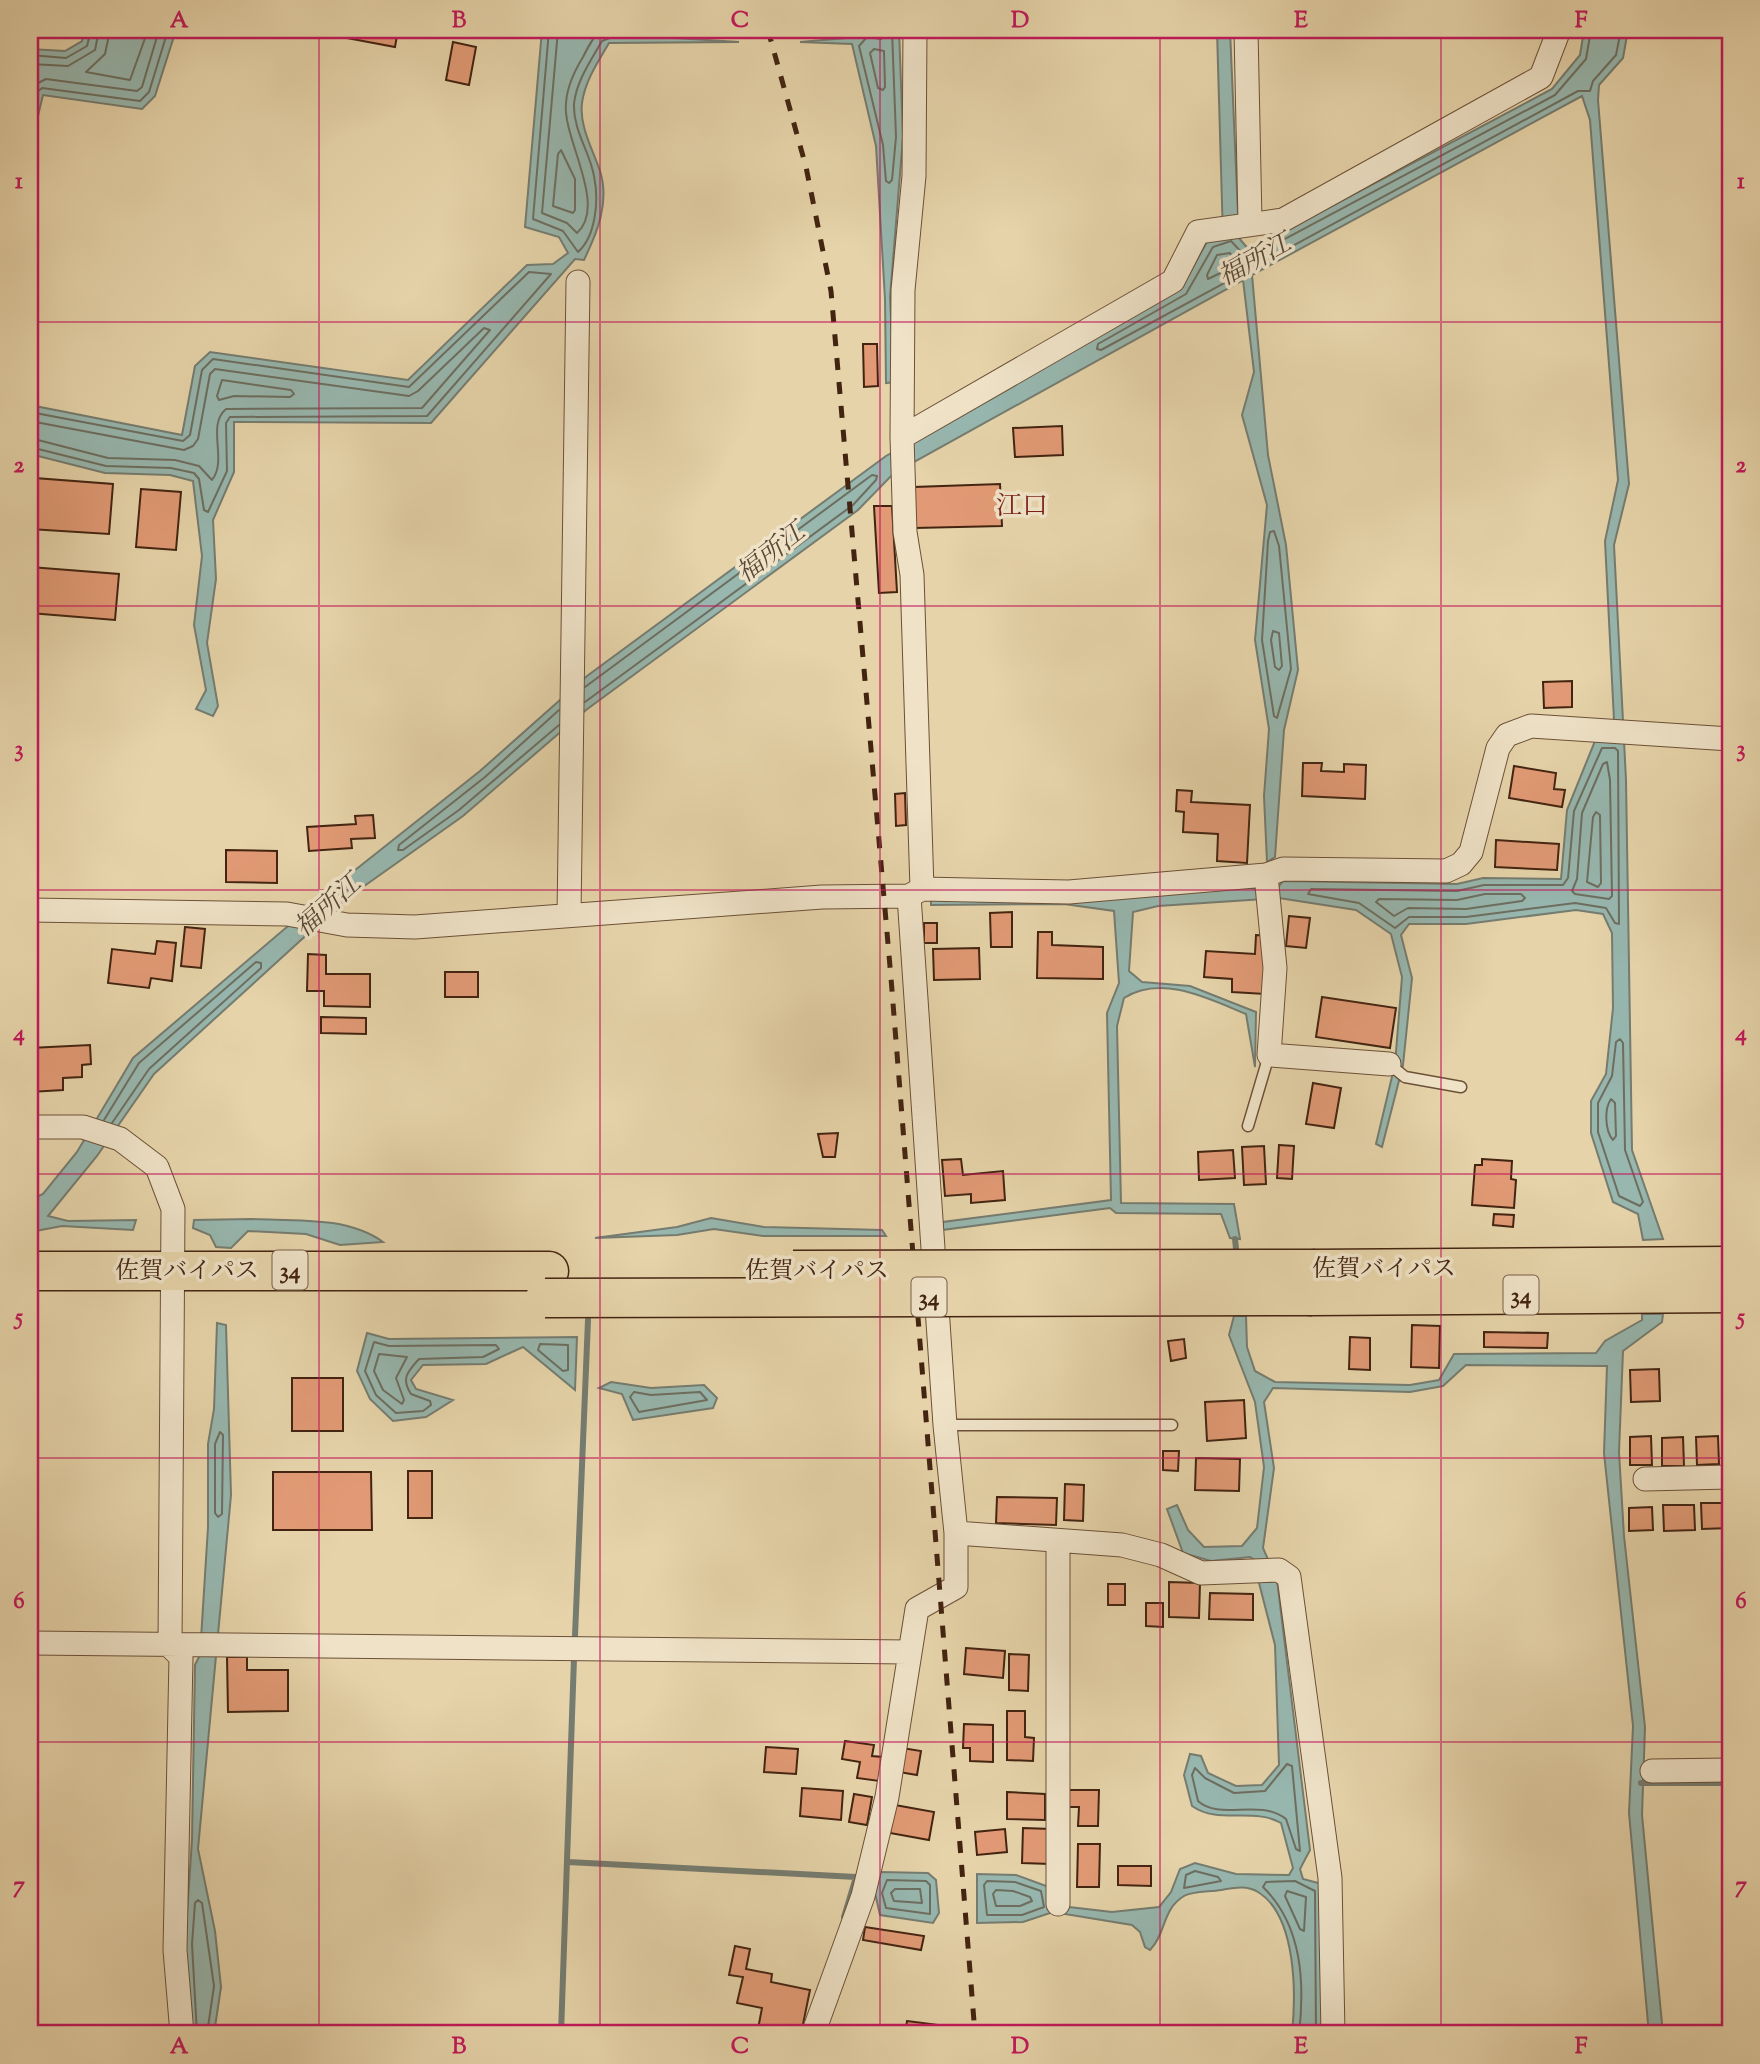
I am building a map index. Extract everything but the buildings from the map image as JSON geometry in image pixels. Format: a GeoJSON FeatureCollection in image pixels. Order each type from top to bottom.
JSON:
{"type":"FeatureCollection","features":[{"type":"Feature","properties":{"kind":"highway","name":"佐賀バイパス"},"geometry":{"type":"LineString","coordinates":[[1313,1283],[1730,1266]]}},
{"type":"Feature","properties":{"kind":"highway","name":"佐賀バイパス"},"geometry":{"type":"LineString","coordinates":[[30,1271],[172,1283],[1313,1283],[1730,1293]]}},
{"type":"Feature","properties":{"kind":"highway","name":"佐賀バイパス"},"geometry":{"type":"LineString","coordinates":[[30,1298],[172,1283]]}},
{"type":"Feature","properties":{"kind":"street"},"geometry":{"type":"LineString","coordinates":[[813,2034],[866,1884],[887,1797],[917,1609],[956,1587],[956,1533],[946,1425],[916,893],[912,575],[905,532],[903,476],[903,290],[914,176],[915,30]]}},
{"type":"Feature","properties":{"kind":"street"},"geometry":{"type":"LineString","coordinates":[[1246,30],[1251,222]]}},
{"type":"Feature","properties":{"kind":"street"},"geometry":{"type":"LineString","coordinates":[[902,437],[1173,281],[1198,232],[1251,222],[1283,220],[1541,77],[1559,30]]}},
{"type":"Feature","properties":{"kind":"street"},"geometry":{"type":"LineString","coordinates":[[569,915],[570,679],[578,282]]}},
{"type":"Feature","properties":{"kind":"street"},"geometry":{"type":"LineString","coordinates":[[30,910],[287,914],[347,925],[415,926],[822,897],[1069,892],[1446,871],[1461,864],[1471,852],[1498,748],[1507,735],[1531,726],[1730,739]]}},
{"type":"Feature","properties":{"kind":"street"},"geometry":{"type":"LineString","coordinates":[[1272,881],[1275,968],[1269,1055],[1397,1071]]}},
{"type":"Feature","properties":{"kind":"street"},"geometry":{"type":"LineString","coordinates":[[30,1127],[83,1127],[120,1139],[158,1167],[173,1209],[170,1646],[180,1657],[174,1950],[182,2034]]}},
{"type":"Feature","properties":{"kind":"street"},"geometry":{"type":"LineString","coordinates":[[1645,1479],[1730,1477]]}},
{"type":"Feature","properties":{"kind":"street"},"geometry":{"type":"LineString","coordinates":[[956,1533],[1122,1545],[1161,1555],[1201,1573],[1268,1570],[1289,1577],[1329,1878],[1333,2034]]}},
{"type":"Feature","properties":{"kind":"street"},"geometry":{"type":"LineString","coordinates":[[1058,1541],[1058,1903]]}},
{"type":"Feature","properties":{"kind":"street"},"geometry":{"type":"LineString","coordinates":[[30,1643],[909,1652]]}},
{"type":"Feature","properties":{"kind":"street"},"geometry":{"type":"LineString","coordinates":[[1653,1770],[1730,1770]]}},
{"type":"Feature","properties":{"kind":"lane"},"geometry":{"type":"LineString","coordinates":[[1248,1126],[1269,1055]]}},
{"type":"Feature","properties":{"kind":"lane"},"geometry":{"type":"LineString","coordinates":[[1397,1071],[1461,1087]]}},
{"type":"Feature","properties":{"kind":"lane"},"geometry":{"type":"LineString","coordinates":[[946,1425],[1172,1425]]}},
{"type":"Feature","properties":{"kind":"water"},"geometry":{"type":"Polygon","coordinates":[[[84,30],[176,30],[155,96],[142,109],[43,95],[30,149],[30,49],[65,51],[82,41],[84,30]]]}},
{"type":"Feature","properties":{"kind":"water"},"geometry":{"type":"Polygon","coordinates":[[[542,30],[622,30],[628,35],[739,42],[609,43],[589,79],[582,103],[585,129],[600,171],[604,194],[601,217],[589,250],[584,260],[575,259],[431,423],[234,422],[234,472],[213,520],[216,579],[207,643],[218,706],[213,716],[196,709],[206,690],[194,625],[202,556],[193,481],[170,475],[105,473],[30,454],[30,405],[182,435],[195,366],[210,352],[408,380],[527,265],[553,264],[568,253],[559,237],[525,227],[542,30]]]}},
{"type":"Feature","properties":{"kind":"water"},"geometry":{"type":"Polygon","coordinates":[[[859,30],[873,30],[876,33],[899,30],[903,137],[890,297],[894,382],[886,383],[885,299],[876,146],[852,44],[800,42],[858,37],[859,30]]]}},
{"type":"Feature","properties":{"kind":"water","name":"福所江"},"geometry":{"type":"Polygon","coordinates":[[[1217,30],[1230,30],[1239,238],[1249,250],[1552,89],[1580,55],[1584,30],[1628,30],[1623,58],[1599,85],[1598,100],[1629,484],[1614,545],[1626,780],[1632,1150],[1663,1239],[1643,1240],[1638,1214],[1613,1202],[1591,1133],[1591,1101],[1606,1074],[1613,1008],[1612,933],[1603,914],[1576,910],[1466,924],[1409,924],[1401,935],[1412,978],[1403,1065],[1382,1147],[1376,1144],[1395,1064],[1402,977],[1391,934],[1356,910],[1279,898],[1158,906],[1133,912],[1129,971],[1142,982],[1190,986],[1256,1012],[1255,1067],[1246,1014],[1185,991],[1154,988],[1124,998],[1117,1026],[1121,1203],[1234,1204],[1240,1239],[1230,1238],[1221,1214],[1116,1213],[1110,1208],[942,1230],[943,1222],[1111,1200],[1107,1013],[1119,983],[1114,911],[1064,904],[931,905],[931,898],[1239,884],[1264,892],[1276,890],[1283,881],[1457,884],[1483,878],[1561,879],[1567,810],[1595,741],[1615,740],[1605,541],[1618,480],[1590,120],[1582,96],[1252,275],[1268,455],[1286,545],[1298,670],[1284,730],[1275,857],[1267,862],[1264,796],[1269,729],[1255,640],[1267,505],[1242,415],[1254,372],[1243,280],[894,473],[858,510],[586,710],[463,816],[346,899],[154,1074],[97,1156],[48,1216],[68,1221],[136,1220],[133,1230],[62,1226],[30,1232],[30,1200],[43,1194],[77,1152],[133,1058],[335,886],[480,771],[587,676],[886,456],[1181,289],[1208,240],[1223,238],[1217,30]]]}},
{"type":"Feature","properties":{"kind":"water"},"geometry":{"type":"Polygon","coordinates":[[[711,1218],[764,1227],[882,1230],[886,1236],[763,1236],[714,1229],[677,1235],[595,1238],[677,1227],[711,1218]]]}},
{"type":"Feature","properties":{"kind":"water"},"geometry":{"type":"Polygon","coordinates":[[[194,1220],[320,1221],[353,1228],[383,1242],[340,1245],[306,1234],[248,1231],[231,1248],[216,1247],[210,1235],[193,1228],[194,1220]]]}},
{"type":"Feature","properties":{"kind":"water"},"geometry":{"type":"Polygon","coordinates":[[[1642,1314],[1663,1314],[1662,1322],[1623,1351],[1619,1452],[1624,1536],[1645,1727],[1642,1815],[1663,2034],[1649,2034],[1629,1813],[1633,1726],[1604,1453],[1607,1366],[1466,1365],[1443,1386],[1410,1392],[1273,1388],[1264,1402],[1274,1468],[1263,1548],[1277,1580],[1310,1850],[1300,1869],[1303,1879],[1322,1884],[1323,2034],[1292,2034],[1293,1978],[1287,1937],[1271,1903],[1253,1890],[1235,1888],[1184,1896],[1172,1908],[1150,1950],[1145,1947],[1140,1932],[1132,1925],[1053,1912],[1023,1922],[977,1923],[977,1874],[1016,1875],[1049,1887],[1052,1905],[1112,1912],[1159,1907],[1171,1892],[1180,1869],[1195,1863],[1236,1874],[1289,1875],[1293,1868],[1281,1823],[1259,1816],[1225,1816],[1202,1812],[1192,1806],[1184,1775],[1190,1754],[1201,1756],[1208,1773],[1236,1786],[1262,1785],[1279,1765],[1275,1645],[1259,1583],[1263,1578],[1261,1564],[1250,1557],[1211,1561],[1183,1553],[1167,1509],[1177,1505],[1188,1530],[1204,1547],[1242,1546],[1257,1528],[1264,1467],[1255,1402],[1229,1335],[1234,1316],[1246,1316],[1247,1347],[1255,1371],[1275,1382],[1410,1385],[1439,1380],[1454,1354],[1596,1353],[1605,1341],[1642,1320],[1642,1314]]]}},
{"type":"Feature","properties":{"kind":"water"},"geometry":{"type":"Polygon","coordinates":[[[217,1323],[226,1325],[231,1495],[198,1849],[215,1931],[221,1987],[214,2034],[191,2034],[185,1944],[192,1840],[195,1665],[200,1655],[208,1527],[208,1444],[214,1409],[217,1323]]]}},
{"type":"Feature","properties":{"kind":"water"},"geometry":{"type":"Polygon","coordinates":[[[367,1333],[389,1339],[577,1337],[575,1390],[523,1347],[486,1364],[423,1365],[411,1380],[416,1389],[453,1400],[426,1417],[393,1421],[370,1399],[357,1371],[367,1333]]]}},
{"type":"Feature","properties":{"kind":"water"},"geometry":{"type":"Polygon","coordinates":[[[611,1382],[651,1388],[704,1385],[717,1398],[713,1408],[633,1420],[622,1394],[599,1388],[611,1382]]]}},
{"type":"Feature","properties":{"kind":"water"},"geometry":{"type":"Polygon","coordinates":[[[880,1872],[928,1873],[936,1880],[939,1913],[933,1923],[880,1915],[875,1893],[880,1872]]]}},
{"type":"Feature","properties":{"kind":"waterway"},"geometry":{"type":"LineString","coordinates":[[1235,1239],[1237,1258]]}},
{"type":"Feature","properties":{"kind":"waterway"},"geometry":{"type":"LineString","coordinates":[[575,1636],[588,1320]]}},
{"type":"Feature","properties":{"kind":"waterway"},"geometry":{"type":"LineString","coordinates":[[561,2034],[574,1658]]}},
{"type":"Feature","properties":{"kind":"waterway"},"geometry":{"type":"LineString","coordinates":[[1641,1783],[1730,1783]]}},
{"type":"Feature","properties":{"kind":"waterway"},"geometry":{"type":"LineString","coordinates":[[568,1862],[856,1877],[844,1917]]}},
{"type":"Feature","properties":{"kind":"railway"},"geometry":{"type":"LineString","coordinates":[[768,30],[806,167],[831,291],[891,978],[975,2034]]}},
{"type":"Feature","properties":{"kind":"district","name":"江口"},"geometry":{"type":"Point","coordinates":[1022,505]}}]}
